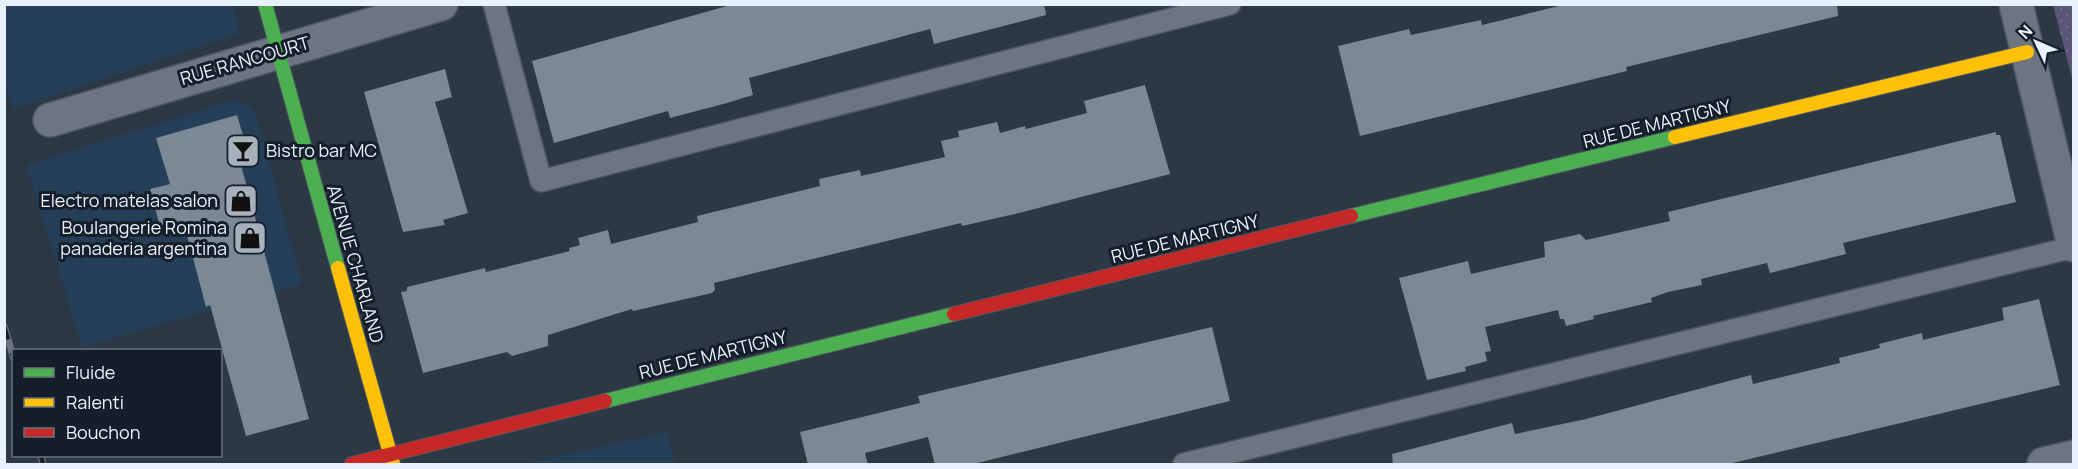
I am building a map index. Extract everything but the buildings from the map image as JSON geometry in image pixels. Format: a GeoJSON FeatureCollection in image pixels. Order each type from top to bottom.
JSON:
{"type":"FeatureCollection","features":[{"type":"Feature","properties":{"kind":"street","name":"AVENUE CHARLAND"},"geometry":{"type":"LineString","coordinates":[[265,4],[391,459]]}},
{"type":"Feature","properties":{"kind":"street","name":"RUE RANCOURT"},"geometry":{"type":"LineString","coordinates":[[50,120],[441,4]]}},
{"type":"Feature","properties":{"kind":"street"},"geometry":{"type":"LineString","coordinates":[[2016,4],[2073,246]]}},
{"type":"Feature","properties":{"kind":"street","name":"RUE DE MARTIGNY"},"geometry":{"type":"LineString","coordinates":[[352,465],[391,459],[2027,52]]}},
{"type":"Feature","properties":{"kind":"street"},"geometry":{"type":"LineString","coordinates":[[2044,465],[2073,457]]}},
{"type":"Feature","properties":{"kind":"lane"},"geometry":{"type":"LineString","coordinates":[[494,4],[541,181],[1230,4]]}},
{"type":"Feature","properties":{"kind":"lane"},"geometry":{"type":"LineString","coordinates":[[1184,465],[2073,246]]}},
{"type":"Feature","properties":{"kind":"shaded area"},"geometry":{"type":"Polygon","coordinates":[[[5,4],[232,5],[240,33],[13,109],[5,79],[5,4]]]}},
{"type":"Feature","properties":{"kind":"shaded area"},"geometry":{"type":"Polygon","coordinates":[[[2053,5],[2073,5],[2073,85],[2071,74],[2053,5]]]}},
{"type":"Feature","properties":{"kind":"shaded area"},"geometry":{"type":"Polygon","coordinates":[[[234,100],[251,107],[257,118],[302,284],[82,347],[26,165],[234,100]]]}},
{"type":"Feature","properties":{"kind":"shaded area"},"geometry":{"type":"Polygon","coordinates":[[[667,432],[675,464],[523,464],[667,432]]]}},
{"type":"Feature","properties":{"kind":"railway"},"geometry":{"type":"LineString","coordinates":[[4,326],[12,352]]}},
{"type":"Feature","properties":{"kind":"railway"},"geometry":{"type":"LineString","coordinates":[[41,457],[43,464]]}},
{"type":"Feature","properties":{"kind":"traffic: fast"},"geometry":{"type":"LineString","coordinates":[[265,4],[338,268]]}},
{"type":"Feature","properties":{"kind":"traffic: fast"},"geometry":{"type":"LineString","coordinates":[[1351,216],[1675,137]]}},
{"type":"Feature","properties":{"kind":"traffic: fast"},"geometry":{"type":"LineString","coordinates":[[605,401],[954,314]]}},
{"type":"Feature","properties":{"kind":"traffic: slow"},"geometry":{"type":"LineString","coordinates":[[1675,137],[2027,52]]}},
{"type":"Feature","properties":{"kind":"traffic: slow"},"geometry":{"type":"LineString","coordinates":[[338,268],[393,464]]}},
{"type":"Feature","properties":{"kind":"traffic: jam"},"geometry":{"type":"LineString","coordinates":[[954,314],[1351,216]]}},
{"type":"Feature","properties":{"kind":"traffic: jam"},"geometry":{"type":"LineString","coordinates":[[352,464],[605,401]]}},
{"type":"Feature","properties":{"kind":"place","name":"Bistro bar MC"},"geometry":{"type":"Point","coordinates":[243,151]}},
{"type":"Feature","properties":{"kind":"place","name":"Electro matelas salon"},"geometry":{"type":"Point","coordinates":[241,201]}},
{"type":"Feature","properties":{"kind":"place","name":"Boulangerie Romina panaderia argentina"},"geometry":{"type":"Point","coordinates":[250,238]}}]}
